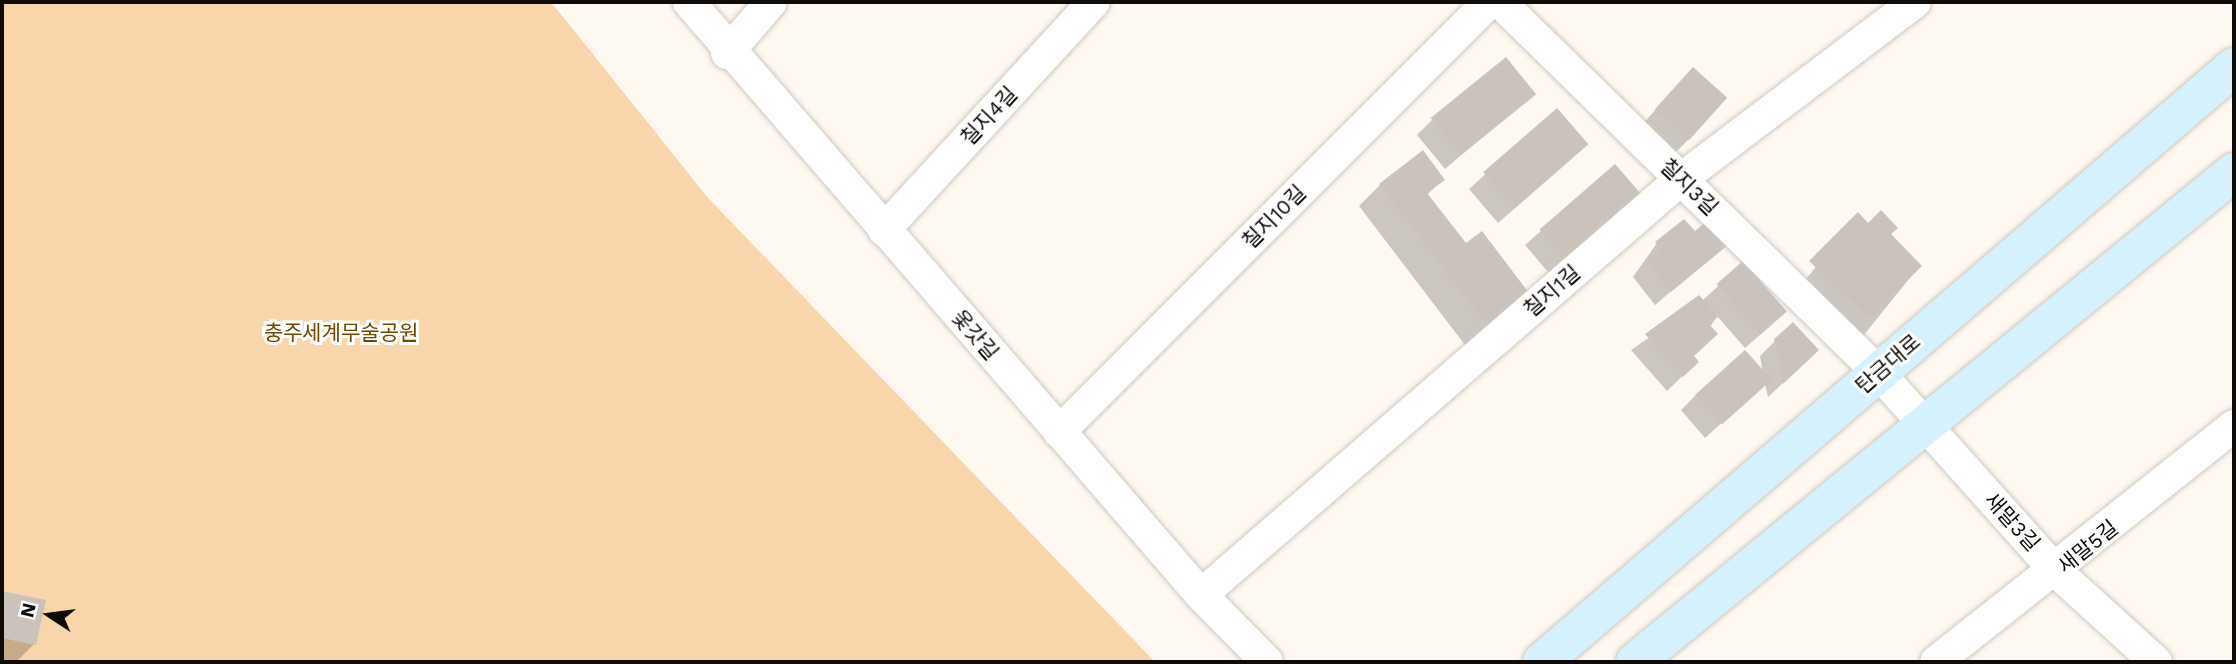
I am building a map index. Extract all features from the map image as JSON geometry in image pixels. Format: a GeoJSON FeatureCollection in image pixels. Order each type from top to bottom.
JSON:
{"type":"FeatureCollection","features":[{"type":"Feature","properties":{"kind":"main road","name":"탄금대로"},"geometry":{"type":"LineString","coordinates":[[1542,662],[2234,67]]}},
{"type":"Feature","properties":{"kind":"main road"},"geometry":{"type":"LineString","coordinates":[[1635,662],[2234,172]]}},
{"type":"Feature","properties":{"kind":"street","name":"옻갓길"},"geometry":{"type":"LineString","coordinates":[[689,2],[727,53],[1200,595],[1267,662]]}},
{"type":"Feature","properties":{"kind":"street"},"geometry":{"type":"LineString","coordinates":[[727,53],[771,2]]}},
{"type":"Feature","properties":{"kind":"street","name":"칠지4길"},"geometry":{"type":"LineString","coordinates":[[884,230],[1094,2]]}},
{"type":"Feature","properties":{"kind":"street","name":"칠지10길"},"geometry":{"type":"LineString","coordinates":[[1059,432],[1489,2]]}},
{"type":"Feature","properties":{"kind":"street","name":"칠지3길"},"geometry":{"type":"LineString","coordinates":[[1500,2],[1878,372]]}},
{"type":"Feature","properties":{"kind":"street","name":"칠지1길"},"geometry":{"type":"LineString","coordinates":[[1200,595],[1681,179],[1915,2]]}},
{"type":"Feature","properties":{"kind":"street","name":"새말3길"},"geometry":{"type":"LineString","coordinates":[[1878,372],[1926,422],[2057,572],[2156,662]]}},
{"type":"Feature","properties":{"kind":"street","name":"새말5길"},"geometry":{"type":"LineString","coordinates":[[1936,662],[2057,572],[2234,426]]}},
{"type":"Feature","properties":{"kind":"green space","name":"충주세계무술공원"},"geometry":{"type":"Polygon","coordinates":[[[2,2],[551,2],[709,199],[1155,662],[2,662],[2,2]]]}},
{"type":"Feature","properties":{"kind":"building"},"geometry":{"type":"Polygon","coordinates":[[[1506,57],[1536,94],[1461,155],[1431,118],[1506,57]]]}},
{"type":"Feature","properties":{"kind":"building"},"geometry":{"type":"Polygon","coordinates":[[[1693,67],[1727,98],[1689,140],[1655,109],[1693,67]]]}},
{"type":"Feature","properties":{"kind":"building"},"geometry":{"type":"Polygon","coordinates":[[[1557,108],[1588,144],[1515,209],[1483,172],[1557,108]]]}},
{"type":"Feature","properties":{"kind":"building"},"geometry":{"type":"Polygon","coordinates":[[[1423,150],[1445,180],[1427,193],[1466,243],[1482,231],[1529,293],[1487,325],[1379,184],[1423,150]]]}},
{"type":"Feature","properties":{"kind":"building"},"geometry":{"type":"Polygon","coordinates":[[[1615,164],[1646,200],[1571,266],[1540,230],[1615,164]]]}},
{"type":"Feature","properties":{"kind":"building"},"geometry":{"type":"Polygon","coordinates":[[[1881,210],[1898,228],[1891,234],[1922,266],[1869,318],[1809,261],[1858,212],[1868,223],[1881,210]]]}},
{"type":"Feature","properties":{"kind":"building"},"geometry":{"type":"Polygon","coordinates":[[[1684,219],[1695,231],[1708,220],[1728,245],[1671,292],[1647,261],[1661,249],[1655,242],[1684,219]]]}},
{"type":"Feature","properties":{"kind":"building"},"geometry":{"type":"Polygon","coordinates":[[[1743,261],[1787,312],[1761,335],[1717,284],[1743,261]]]}},
{"type":"Feature","properties":{"kind":"building"},"geometry":{"type":"Polygon","coordinates":[[[1699,295],[1718,317],[1709,324],[1718,334],[1694,356],[1699,362],[1683,377],[1645,334],[1699,295]]]}},
{"type":"Feature","properties":{"kind":"building"},"geometry":{"type":"Polygon","coordinates":[[[1793,322],[1819,350],[1783,384],[1774,339],[1793,322]]]}},
{"type":"Feature","properties":{"kind":"building"},"geometry":{"type":"Polygon","coordinates":[[[1745,350],[1772,380],[1722,425],[1695,395],[1745,350]]]}},
{"type":"Feature","properties":{"kind":"building"},"geometry":{"type":"Polygon","coordinates":[[[2,591],[46,600],[36,645],[2,638],[2,591]]]}}]}
